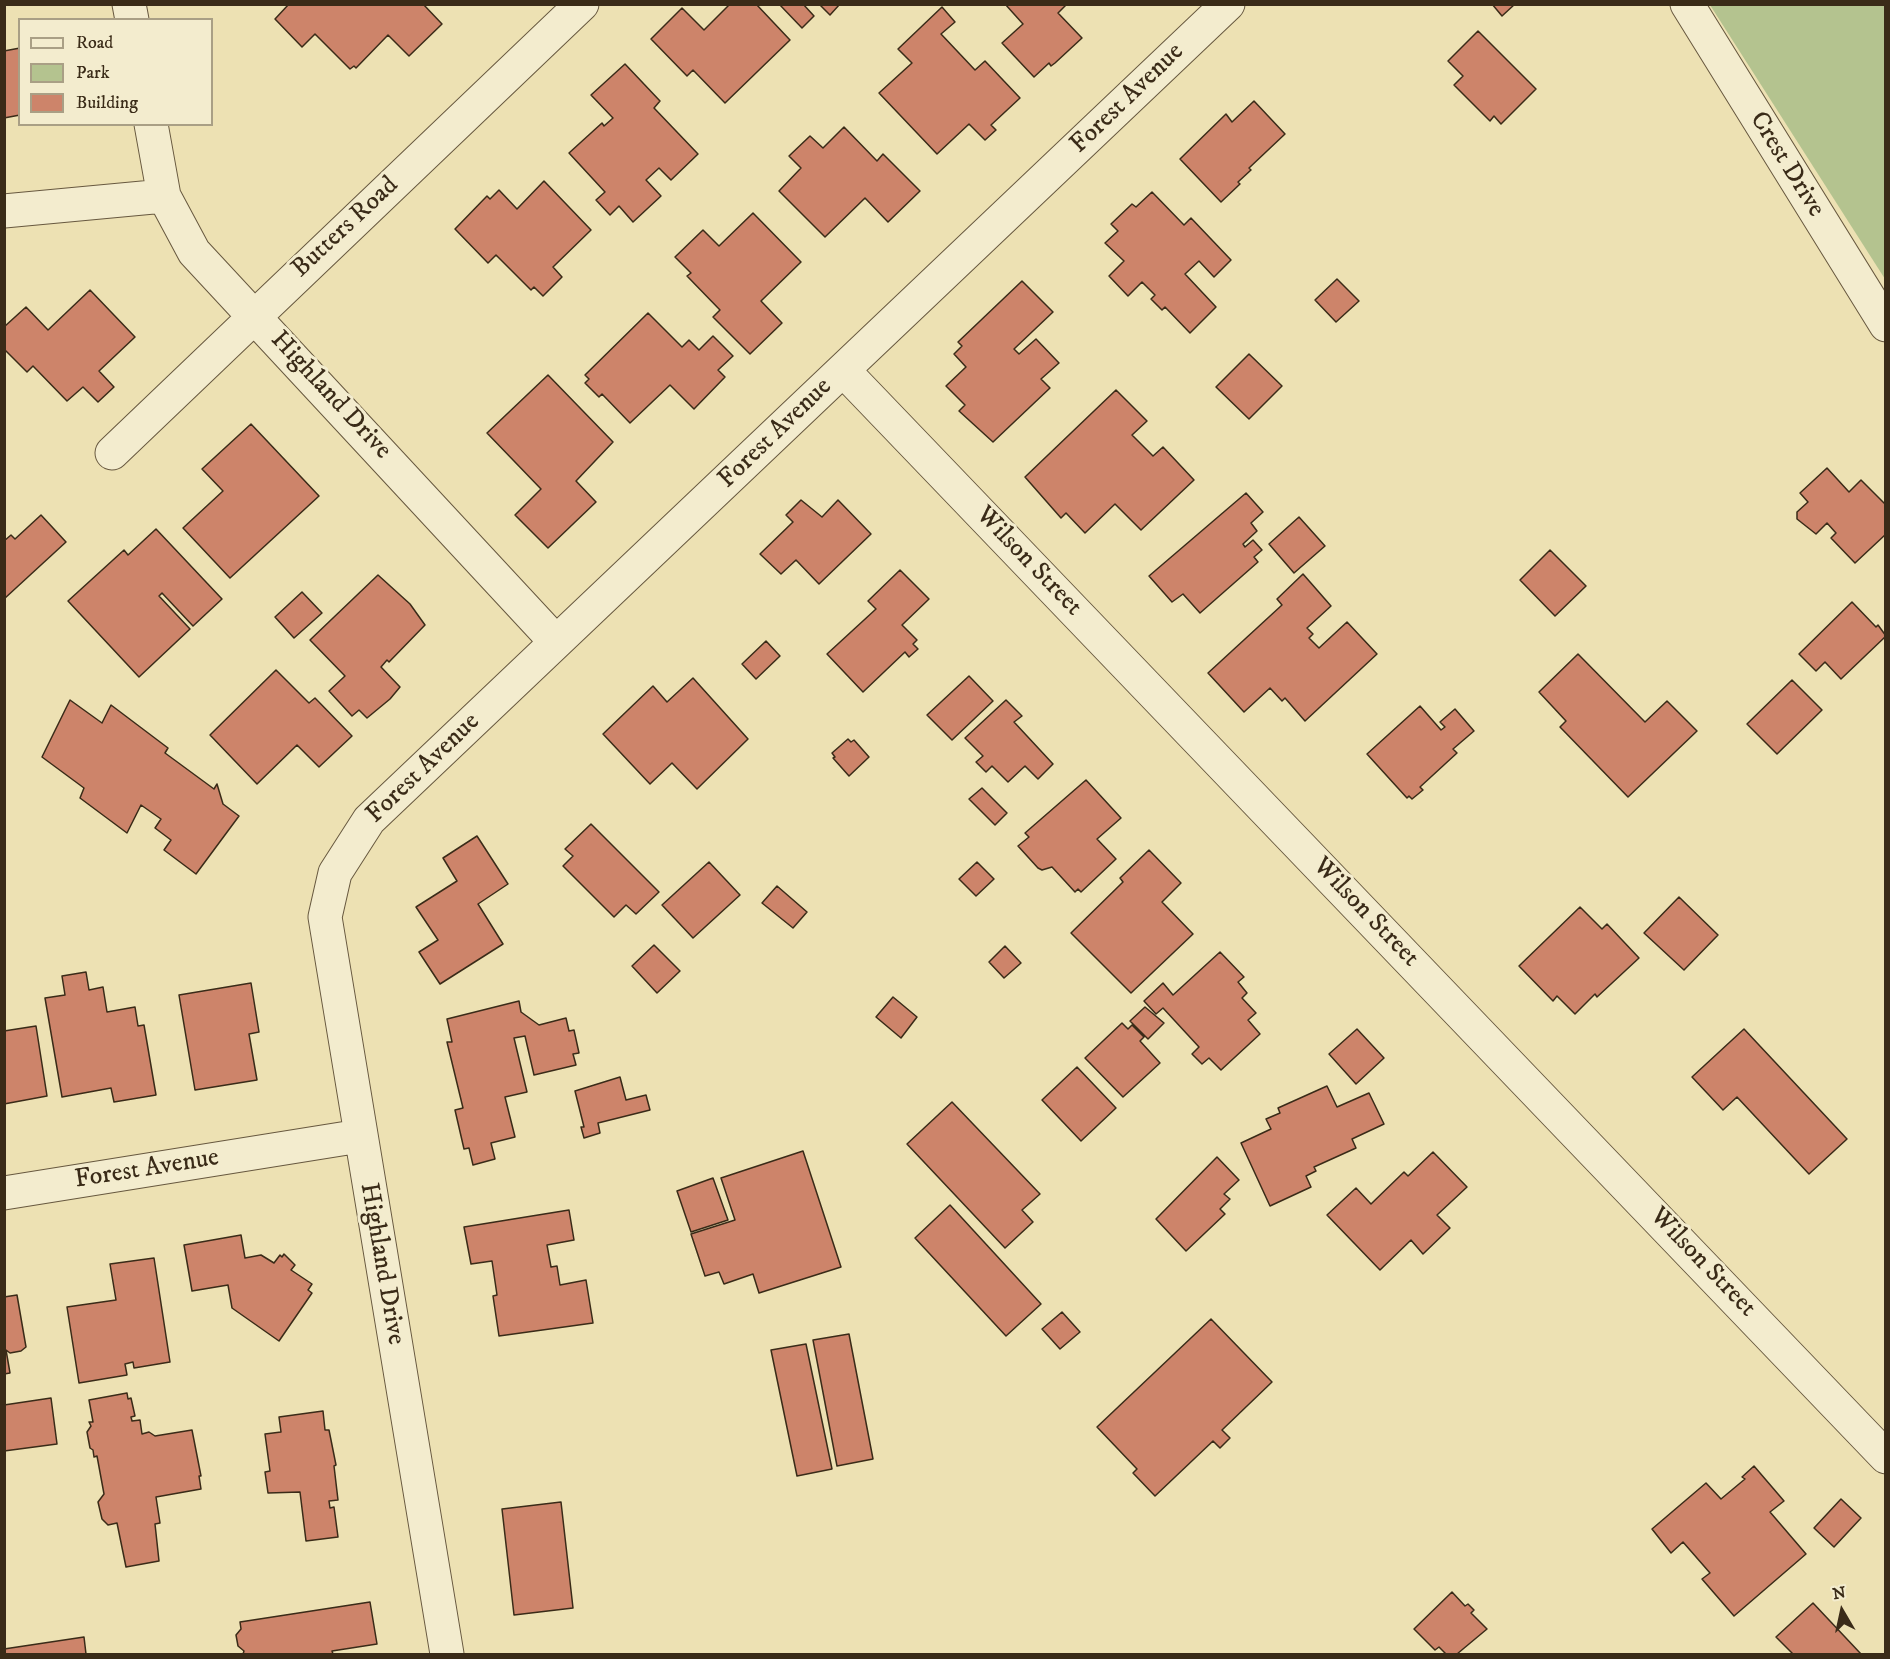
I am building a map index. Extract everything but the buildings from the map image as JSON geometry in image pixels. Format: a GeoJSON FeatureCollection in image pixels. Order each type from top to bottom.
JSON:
{"type":"FeatureCollection","features":[{"type":"Feature","properties":{"kind":"street","name":"Butters Road"},"geometry":{"type":"LineString","coordinates":[[112,453],[582,4]]}},
{"type":"Feature","properties":{"kind":"street","name":"Forest Avenue"},"geometry":{"type":"LineString","coordinates":[[335,873],[369,820],[1227,4]]}},
{"type":"Feature","properties":{"kind":"street","name":"Crest Drive"},"geometry":{"type":"LineString","coordinates":[[1687,4],[1886,325]]}},
{"type":"Feature","properties":{"kind":"street","name":"Highland Drive"},"geometry":{"type":"LineString","coordinates":[[151,126],[164,196],[194,252],[255,315],[556,642]]}},
{"type":"Feature","properties":{"kind":"street"},"geometry":{"type":"LineString","coordinates":[[4,211],[164,196]]}},
{"type":"Feature","properties":{"kind":"street","name":"Wilson Street"},"geometry":{"type":"LineString","coordinates":[[843,370],[1886,1457]]}},
{"type":"Feature","properties":{"kind":"street","name":"Highland Drive"},"geometry":{"type":"LineString","coordinates":[[335,873],[325,917],[447,1654]]}},
{"type":"Feature","properties":{"kind":"street","name":"Forest Avenue"},"geometry":{"type":"LineString","coordinates":[[4,1193],[360,1136]]}},
{"type":"Feature","properties":{"kind":"green space"},"geometry":{"type":"Polygon","coordinates":[[[1710,5],[1885,5],[1885,279],[1710,5]]]}}]}
